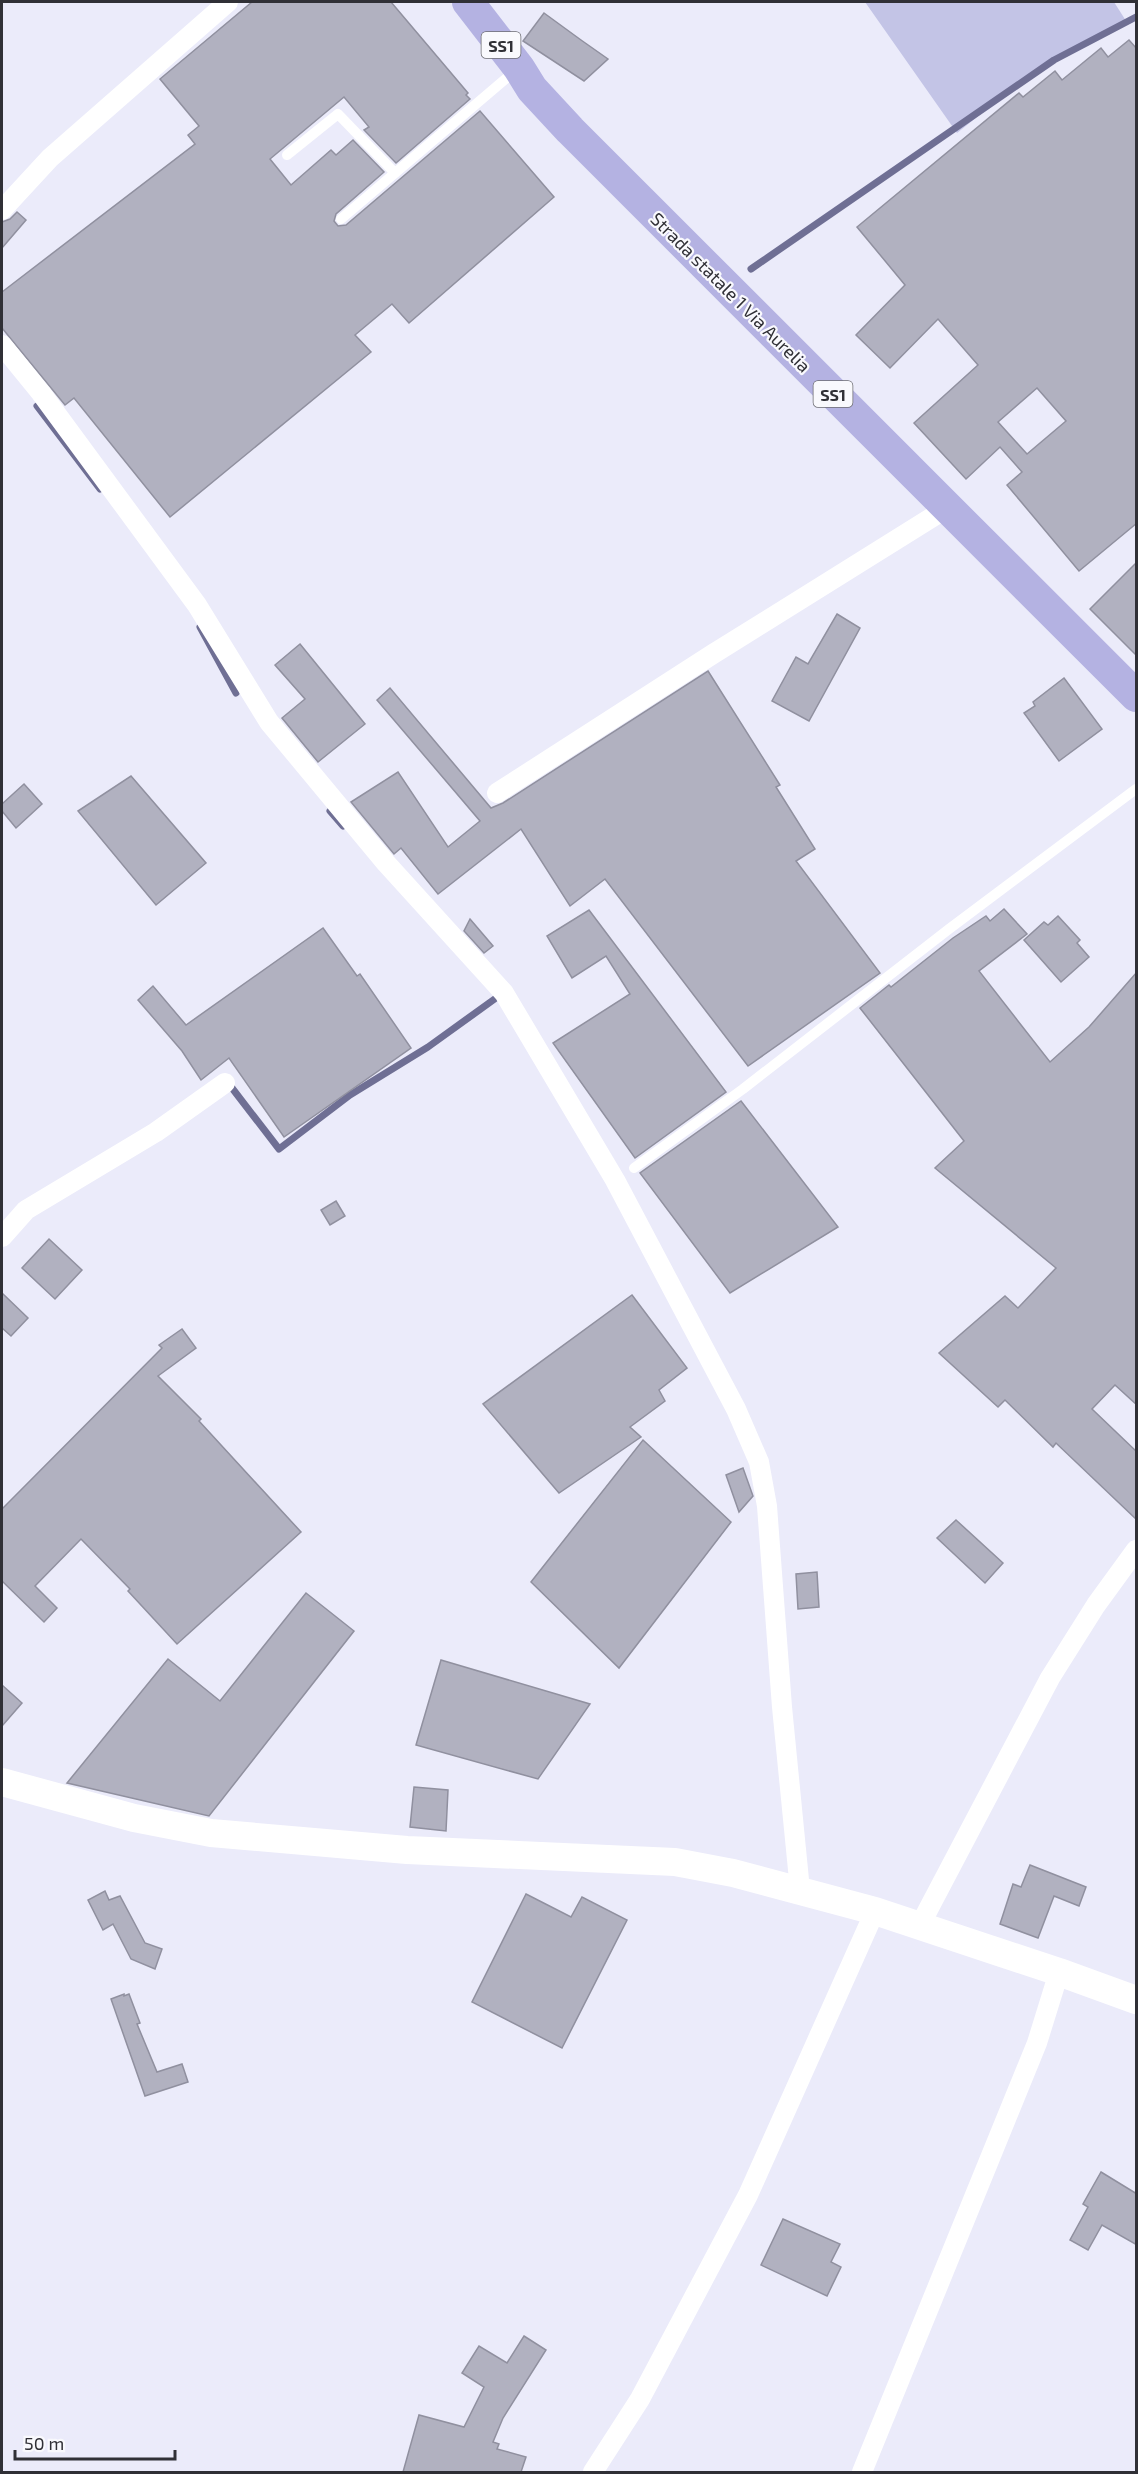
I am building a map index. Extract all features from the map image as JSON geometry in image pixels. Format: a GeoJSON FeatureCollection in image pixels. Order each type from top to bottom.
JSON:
{"type":"FeatureCollection","features":[{"type":"Feature","properties":{"kind":"main road","name":"Strada statale 1 Via Aurelia"},"geometry":{"type":"LineString","coordinates":[[468,2],[519,68],[532,89],[570,130],[1137,696]]}},
{"type":"Feature","properties":{"kind":"street"},"geometry":{"type":"LineString","coordinates":[[2,210],[50,158],[228,2]]}},
{"type":"Feature","properties":{"kind":"street"},"geometry":{"type":"LineString","coordinates":[[2,345],[41,393],[197,605],[269,722],[386,863],[504,993],[615,1180],[736,1409],[759,1462],[767,1506],[782,1707],[800,1890]]}},
{"type":"Feature","properties":{"kind":"street"},"geometry":{"type":"LineString","coordinates":[[497,793],[712,654],[947,508]]}},
{"type":"Feature","properties":{"kind":"street"},"geometry":{"type":"LineString","coordinates":[[2,1237],[26,1210],[156,1132],[225,1083]]}},
{"type":"Feature","properties":{"kind":"street"},"geometry":{"type":"LineString","coordinates":[[920,1925],[1050,1678],[1096,1605],[1137,1550]]}},
{"type":"Feature","properties":{"kind":"street"},"geometry":{"type":"LineString","coordinates":[[2,1782],[134,1818],[212,1833],[406,1850],[675,1863],[733,1873],[920,1925],[1137,2000]]}},
{"type":"Feature","properties":{"kind":"street"},"geometry":{"type":"LineString","coordinates":[[593,2472],[640,2399],[748,2195],[875,1911]]}},
{"type":"Feature","properties":{"kind":"street"},"geometry":{"type":"LineString","coordinates":[[862,2472],[1037,2043],[1059,1972]]}},
{"type":"Feature","properties":{"kind":"lane"},"geometry":{"type":"LineString","coordinates":[[341,219],[519,68]]}},
{"type":"Feature","properties":{"kind":"lane"},"geometry":{"type":"LineString","coordinates":[[287,155],[338,114],[395,173]]}},
{"type":"Feature","properties":{"kind":"lane"},"geometry":{"type":"LineString","coordinates":[[634,1168],[742,1089],[949,929],[1137,789]]}},
{"type":"Feature","properties":{"kind":"shaded area"},"geometry":{"type":"Polygon","coordinates":[[[865,2],[1114,2],[1128,24],[1032,73],[957,133],[865,2]]]}},
{"type":"Feature","properties":{"kind":"building"},"geometry":{"type":"Polygon","coordinates":[[[252,2],[391,2],[468,93],[466,95],[470,99],[396,163],[364,130],[369,127],[344,97],[270,159],[291,185],[331,150],[336,155],[353,140],[384,172],[336,214],[334,221],[338,226],[346,225],[480,111],[554,197],[409,323],[392,304],[355,335],[371,352],[170,517],[74,398],[65,405],[2,328],[2,292],[195,144],[188,135],[199,126],[160,79],[252,2]]]}},
{"type":"Feature","properties":{"kind":"building"},"geometry":{"type":"Polygon","coordinates":[[[544,13],[608,59],[584,81],[523,41],[544,13]]]}},
{"type":"Feature","properties":{"kind":"building"},"geometry":{"type":"Polygon","coordinates":[[[1129,40],[1137,49],[1137,523],[1079,571],[1007,485],[1022,472],[1000,447],[966,479],[914,423],[978,365],[938,319],[890,368],[856,335],[905,285],[857,227],[1019,93],[1023,97],[1055,71],[1062,80],[1101,48],[1108,57],[1129,40]],[[1037,388],[998,422],[1027,454],[1066,421],[1037,388]]]}},
{"type":"Feature","properties":{"kind":"building"},"geometry":{"type":"Polygon","coordinates":[[[17,212],[26,220],[2,248],[2,222],[10,219],[17,212]]]}},
{"type":"Feature","properties":{"kind":"building"},"geometry":{"type":"Polygon","coordinates":[[[1137,562],[1137,656],[1090,609],[1137,562]]]}},
{"type":"Feature","properties":{"kind":"building"},"geometry":{"type":"Polygon","coordinates":[[[837,614],[860,628],[809,721],[772,701],[796,657],[808,664],[837,614]]]}},
{"type":"Feature","properties":{"kind":"building"},"geometry":{"type":"Polygon","coordinates":[[[300,644],[365,724],[318,762],[282,718],[305,699],[275,665],[300,644]]]}},
{"type":"Feature","properties":{"kind":"building"},"geometry":{"type":"Polygon","coordinates":[[[708,671],[780,785],[776,787],[815,849],[796,861],[880,973],[748,1066],[605,879],[570,906],[521,829],[438,894],[401,848],[394,854],[351,802],[398,772],[448,847],[480,821],[377,700],[390,688],[491,808],[503,803],[708,671]]]}},
{"type":"Feature","properties":{"kind":"building"},"geometry":{"type":"Polygon","coordinates":[[[1064,678],[1102,729],[1059,761],[1024,713],[1035,706],[1033,702],[1064,678]]]}},
{"type":"Feature","properties":{"kind":"building"},"geometry":{"type":"Polygon","coordinates":[[[131,776],[206,863],[156,905],[78,811],[131,776]]]}},
{"type":"Feature","properties":{"kind":"building"},"geometry":{"type":"Polygon","coordinates":[[[24,784],[42,804],[16,828],[2,811],[2,804],[24,784]]]}},
{"type":"Feature","properties":{"kind":"building"},"geometry":{"type":"Polygon","coordinates":[[[1004,909],[1027,934],[979,971],[1050,1062],[1089,1027],[1137,972],[1137,1405],[1115,1385],[1092,1409],[1137,1452],[1137,1520],[1056,1443],[1053,1447],[1005,1400],[998,1407],[939,1353],[1005,1296],[1018,1308],[1056,1268],[935,1168],[964,1141],[860,1008],[889,985],[891,987],[953,938],[986,916],[990,921],[1004,909]]]}},
{"type":"Feature","properties":{"kind":"building"},"geometry":{"type":"Polygon","coordinates":[[[589,910],[726,1092],[635,1158],[553,1043],[630,994],[606,956],[572,978],[547,936],[589,910]]]}},
{"type":"Feature","properties":{"kind":"building"},"geometry":{"type":"Polygon","coordinates":[[[1058,916],[1080,940],[1077,943],[1089,957],[1061,982],[1024,940],[1044,922],[1048,925],[1058,916]]]}},
{"type":"Feature","properties":{"kind":"building"},"geometry":{"type":"Polygon","coordinates":[[[470,919],[493,946],[484,953],[464,931],[470,919]]]}},
{"type":"Feature","properties":{"kind":"building"},"geometry":{"type":"Polygon","coordinates":[[[323,928],[357,976],[360,974],[411,1048],[284,1137],[229,1058],[201,1080],[182,1051],[138,1000],[153,986],[186,1025],[323,928]]]}},
{"type":"Feature","properties":{"kind":"building"},"geometry":{"type":"Polygon","coordinates":[[[741,1101],[838,1227],[730,1293],[640,1173],[741,1101]]]}},
{"type":"Feature","properties":{"kind":"building"},"geometry":{"type":"Polygon","coordinates":[[[336,1201],[345,1216],[330,1225],[321,1210],[336,1201]]]}},
{"type":"Feature","properties":{"kind":"building"},"geometry":{"type":"Polygon","coordinates":[[[49,1239],[82,1270],[55,1299],[22,1268],[49,1239]]]}},
{"type":"Feature","properties":{"kind":"building"},"geometry":{"type":"Polygon","coordinates":[[[2,1293],[28,1318],[11,1336],[2,1328],[2,1293]]]}},
{"type":"Feature","properties":{"kind":"building"},"geometry":{"type":"Polygon","coordinates":[[[632,1295],[687,1368],[659,1390],[665,1401],[630,1427],[641,1437],[559,1493],[483,1404],[632,1295]]]}},
{"type":"Feature","properties":{"kind":"building"},"geometry":{"type":"Polygon","coordinates":[[[182,1329],[196,1348],[158,1376],[201,1419],[199,1421],[301,1532],[177,1644],[128,1591],[130,1589],[81,1539],[35,1586],[57,1608],[44,1622],[2,1581],[2,1509],[162,1348],[159,1345],[182,1329]]]}},
{"type":"Feature","properties":{"kind":"building"},"geometry":{"type":"Polygon","coordinates":[[[643,1440],[731,1522],[619,1668],[531,1582],[643,1440]]]}},
{"type":"Feature","properties":{"kind":"building"},"geometry":{"type":"Polygon","coordinates":[[[743,1468],[753,1496],[739,1512],[726,1475],[743,1468]]]}},
{"type":"Feature","properties":{"kind":"building"},"geometry":{"type":"Polygon","coordinates":[[[956,1520],[1003,1563],[985,1583],[937,1538],[956,1520]]]}},
{"type":"Feature","properties":{"kind":"building"},"geometry":{"type":"Polygon","coordinates":[[[817,1572],[819,1607],[798,1609],[796,1574],[817,1572]]]}},
{"type":"Feature","properties":{"kind":"building"},"geometry":{"type":"Polygon","coordinates":[[[306,1593],[354,1631],[209,1816],[67,1783],[168,1659],[220,1701],[306,1593]]]}},
{"type":"Feature","properties":{"kind":"building"},"geometry":{"type":"Polygon","coordinates":[[[441,1660],[590,1704],[538,1779],[416,1745],[441,1660]]]}},
{"type":"Feature","properties":{"kind":"building"},"geometry":{"type":"Polygon","coordinates":[[[2,1685],[22,1703],[2,1726],[2,1685]]]}},
{"type":"Feature","properties":{"kind":"building"},"geometry":{"type":"Polygon","coordinates":[[[414,1787],[448,1790],[446,1831],[410,1827],[414,1787]]]}},
{"type":"Feature","properties":{"kind":"building"},"geometry":{"type":"Polygon","coordinates":[[[1030,1865],[1086,1887],[1079,1906],[1054,1896],[1038,1938],[1000,1924],[1013,1884],[1021,1887],[1030,1865]]]}},
{"type":"Feature","properties":{"kind":"building"},"geometry":{"type":"Polygon","coordinates":[[[105,1891],[109,1900],[120,1896],[145,1943],[162,1949],[155,1969],[131,1959],[113,1924],[103,1930],[88,1900],[105,1891]]]}},
{"type":"Feature","properties":{"kind":"building"},"geometry":{"type":"Polygon","coordinates":[[[526,1894],[571,1917],[582,1897],[627,1920],[562,2048],[472,2002],[526,1894]]]}},
{"type":"Feature","properties":{"kind":"building"},"geometry":{"type":"Polygon","coordinates":[[[124,1994],[124,1996],[129,1994],[140,2023],[137,2024],[157,2072],[182,2064],[188,2082],[145,2096],[111,1999],[124,1994]]]}},
{"type":"Feature","properties":{"kind":"building"},"geometry":{"type":"Polygon","coordinates":[[[1101,2172],[1137,2194],[1137,2245],[1102,2225],[1088,2250],[1070,2240],[1088,2207],[1083,2204],[1101,2172]]]}},
{"type":"Feature","properties":{"kind":"building"},"geometry":{"type":"Polygon","coordinates":[[[783,2219],[840,2244],[831,2262],[841,2267],[827,2296],[761,2265],[783,2219]]]}},
{"type":"Feature","properties":{"kind":"building"},"geometry":{"type":"Polygon","coordinates":[[[524,2336],[546,2350],[503,2418],[493,2442],[499,2444],[497,2449],[526,2457],[521,2472],[403,2472],[419,2415],[464,2427],[484,2387],[462,2373],[479,2346],[507,2363],[524,2336]]]}},
{"type":"Feature","properties":{"kind":"waterway"},"geometry":{"type":"LineString","coordinates":[[751,269],[1054,60],[1136,17]]}},
{"type":"Feature","properties":{"kind":"waterway"},"geometry":{"type":"LineString","coordinates":[[37,406],[100,489]]}},
{"type":"Feature","properties":{"kind":"waterway"},"geometry":{"type":"LineString","coordinates":[[200,627],[236,693]]}},
{"type":"Feature","properties":{"kind":"waterway"},"geometry":{"type":"LineString","coordinates":[[330,811],[343,826]]}},
{"type":"Feature","properties":{"kind":"waterway"},"geometry":{"type":"LineString","coordinates":[[232,1088],[279,1149],[350,1095],[428,1047],[496,998]]}}]}
